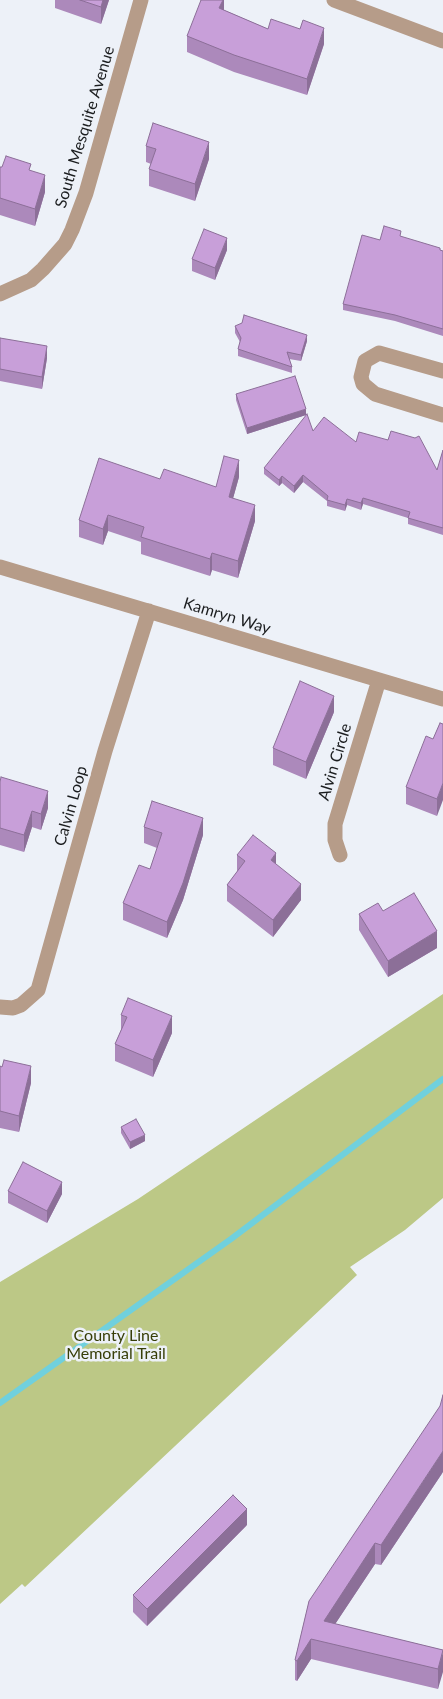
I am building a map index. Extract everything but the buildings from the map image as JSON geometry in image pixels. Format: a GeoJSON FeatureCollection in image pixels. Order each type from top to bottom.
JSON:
{"type":"FeatureCollection","features":[{"type":"Feature","properties":{"kind":"street","name":"South Mesquite Avenue"},"geometry":{"type":"LineString","coordinates":[[0,294],[31,280],[52,260],[65,244],[84,200],[141,0]]}},
{"type":"Feature","properties":{"kind":"street"},"geometry":{"type":"LineString","coordinates":[[334,0],[443,41]]}},
{"type":"Feature","properties":{"kind":"street"},"geometry":{"type":"LineString","coordinates":[[443,371],[379,353],[365,361],[361,376],[363,384],[375,394],[443,415]]}},
{"type":"Feature","properties":{"kind":"street","name":"Kamryn Way"},"geometry":{"type":"LineString","coordinates":[[0,567],[443,699]]}},
{"type":"Feature","properties":{"kind":"street","name":"Calvin Loop"},"geometry":{"type":"LineString","coordinates":[[0,1007],[13,1008],[21,1005],[38,990],[105,751],[149,611]]}},
{"type":"Feature","properties":{"kind":"street","name":"Alvin Circle"},"geometry":{"type":"LineString","coordinates":[[340,855],[335,840],[335,824],[379,680]]}},
{"type":"Feature","properties":{"kind":"green space","name":"County Line Memorial Trail"},"geometry":{"type":"Polygon","coordinates":[[[443,994],[443,1198],[405,1230],[350,1267],[357,1275],[25,1587],[22,1584],[0,1604],[0,1282],[138,1199],[443,994]]]}},
{"type":"Feature","properties":{"kind":"waterway"},"geometry":{"type":"LineString","coordinates":[[0,1403],[231,1239],[443,1079]]}}]}
